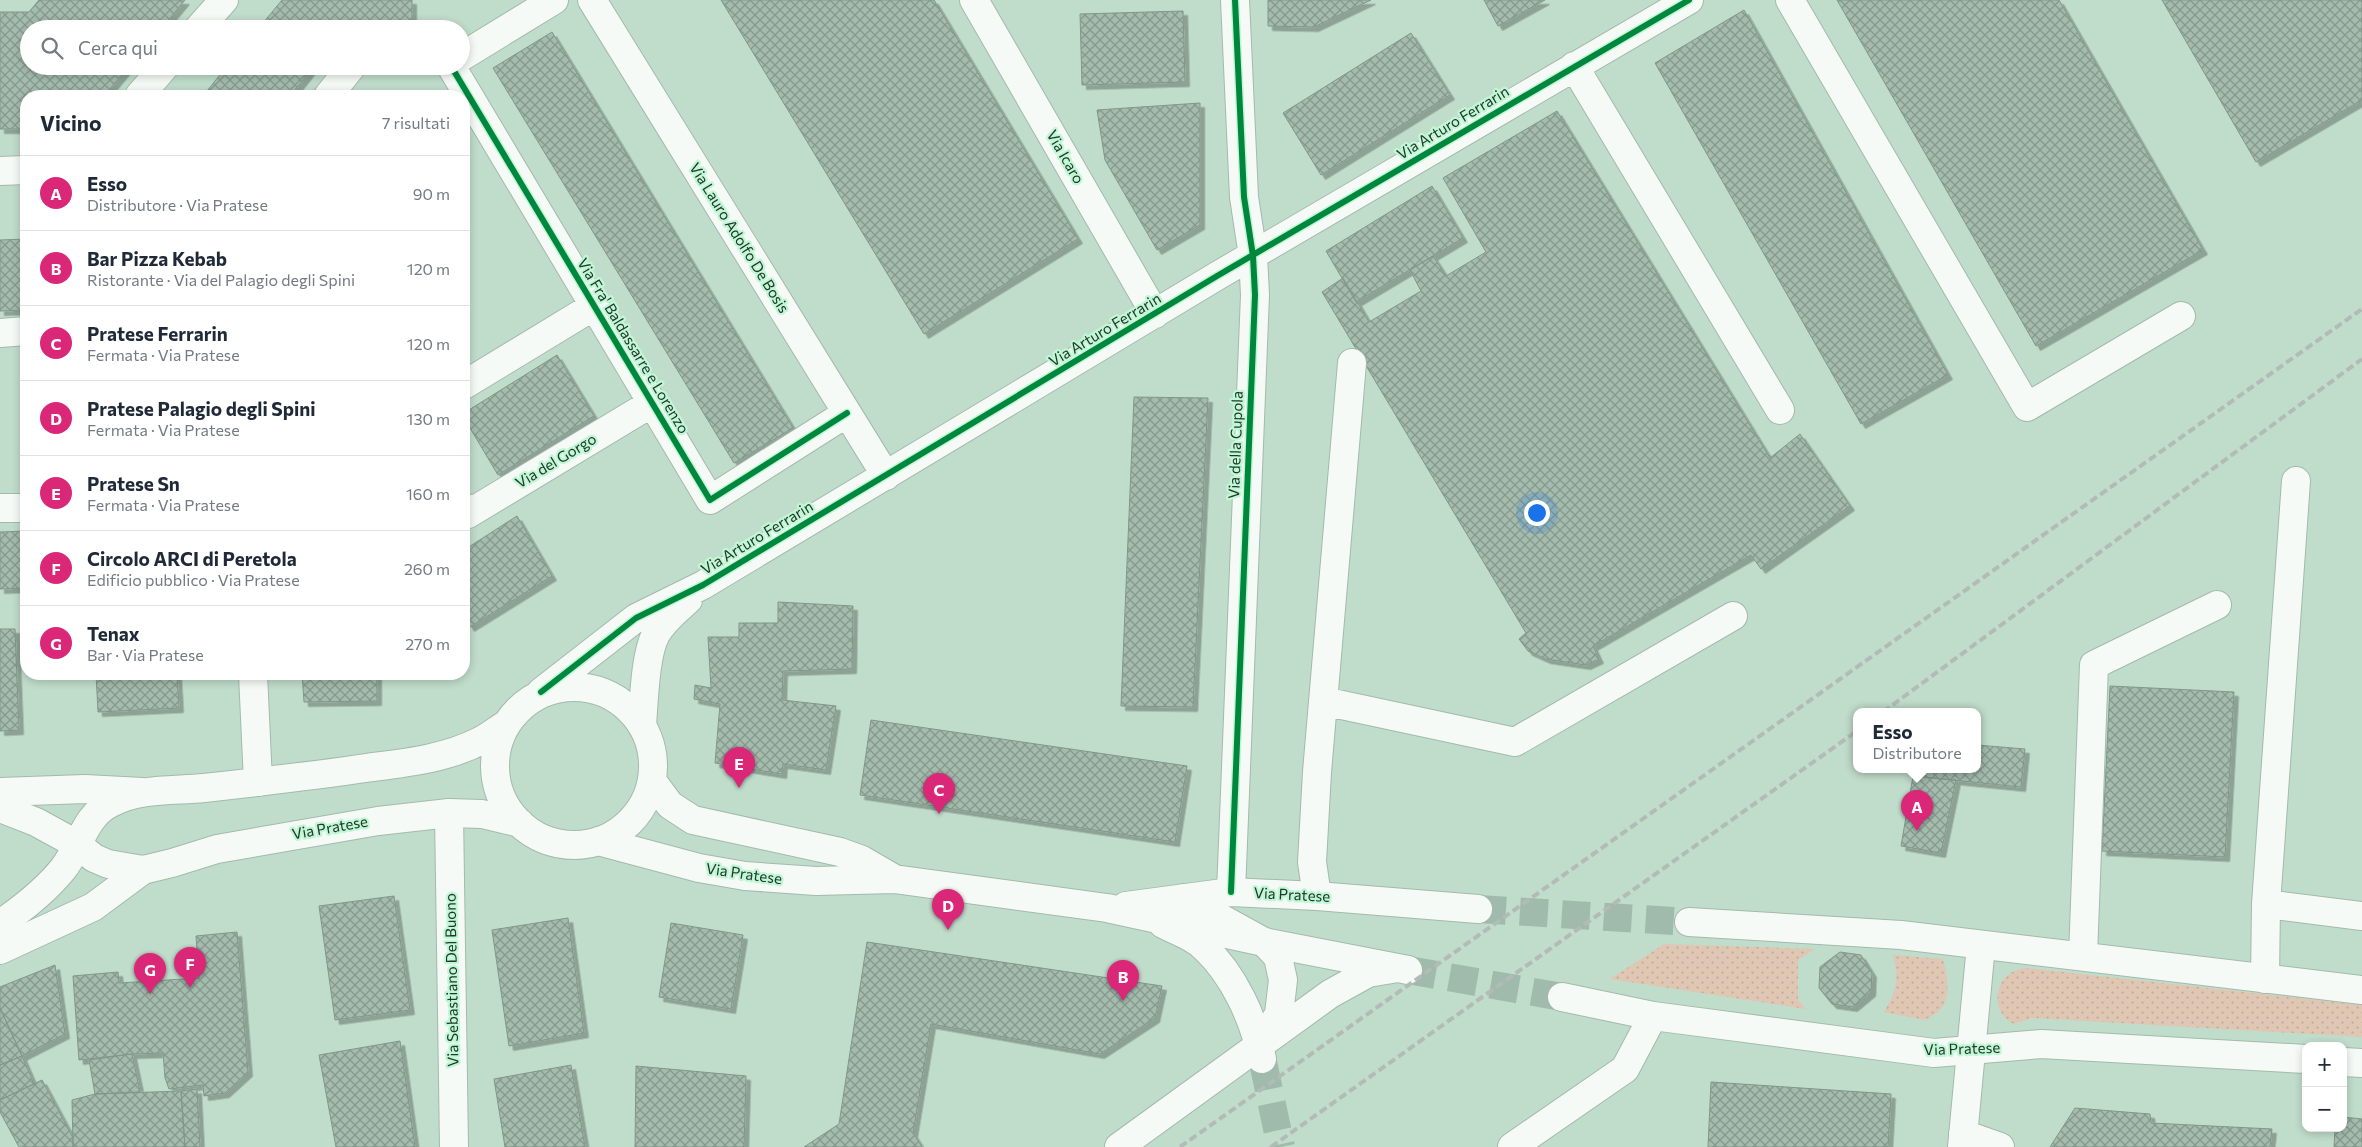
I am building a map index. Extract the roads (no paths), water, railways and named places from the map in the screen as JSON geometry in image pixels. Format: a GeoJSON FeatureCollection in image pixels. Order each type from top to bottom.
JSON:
{"type":"FeatureCollection","features":[{"type":"Feature","properties":{"kind":"street"},"geometry":{"type":"LineString","coordinates":[[206,20],[224,0]]}},
{"type":"Feature","properties":{"kind":"street"},"geometry":{"type":"LineString","coordinates":[[470,51],[554,0]]}},
{"type":"Feature","properties":{"kind":"street","name":"Via Lauro Adolfo De Bosis"},"geometry":{"type":"LineString","coordinates":[[592,0],[886,476]]}},
{"type":"Feature","properties":{"kind":"street","name":"Via Icaro"},"geometry":{"type":"LineString","coordinates":[[974,0],[1155,314]]}},
{"type":"Feature","properties":{"kind":"street","name":"Via della Cupola"},"geometry":{"type":"LineString","coordinates":[[1231,892],[1254,295],[1253,256],[1244,197],[1235,0]]}},
{"type":"Feature","properties":{"kind":"street","name":"Via Arturo Ferrarin"},"geometry":{"type":"LineString","coordinates":[[540,692],[636,618],[703,585],[1155,314],[1689,0]]}},
{"type":"Feature","properties":{"kind":"street"},"geometry":{"type":"LineString","coordinates":[[1790,0],[2027,407],[2181,316]]}},
{"type":"Feature","properties":{"kind":"street"},"geometry":{"type":"LineString","coordinates":[[1574,66],[1780,410]]}},
{"type":"Feature","properties":{"kind":"street"},"geometry":{"type":"LineString","coordinates":[[144,90],[157,75]]}},
{"type":"Feature","properties":{"kind":"street"},"geometry":{"type":"LineString","coordinates":[[333,90],[345,75]]}},
{"type":"Feature","properties":{"kind":"street","name":"Via Fra' Baldassarre e Lorenzo"},"geometry":{"type":"LineString","coordinates":[[456,75],[465,90]]}},
{"type":"Feature","properties":{"kind":"street","name":"Via Fra' Baldassarre e Lorenzo"},"geometry":{"type":"LineString","coordinates":[[470,98],[710,500],[847,413]]}},
{"type":"Feature","properties":{"kind":"street"},"geometry":{"type":"LineString","coordinates":[[0,171],[20,170]]}},
{"type":"Feature","properties":{"kind":"street"},"geometry":{"type":"LineString","coordinates":[[470,381],[594,306]]}},
{"type":"Feature","properties":{"kind":"street"},"geometry":{"type":"LineString","coordinates":[[0,333],[20,331]]}},
{"type":"Feature","properties":{"kind":"street"},"geometry":{"type":"LineString","coordinates":[[1316,896],[1312,862],[1323,701],[1352,363]]}},
{"type":"Feature","properties":{"kind":"street","name":"Via del Gorgo"},"geometry":{"type":"LineString","coordinates":[[470,513],[652,403]]}},
{"type":"Feature","properties":{"kind":"street"},"geometry":{"type":"LineString","coordinates":[[2265,979],[2266,904],[2296,481]]}},
{"type":"Feature","properties":{"kind":"street"},"geometry":{"type":"LineString","coordinates":[[0,508],[20,508]]}},
{"type":"Feature","properties":{"kind":"street","name":"Via Arturo Ferrarin"},"geometry":{"type":"LineString","coordinates":[[642,725],[651,648],[656,634],[664,623],[703,585]]}},
{"type":"Feature","properties":{"kind":"street"},"geometry":{"type":"LineString","coordinates":[[2083,956],[2094,665],[2217,605]]}},
{"type":"Feature","properties":{"kind":"street"},"geometry":{"type":"LineString","coordinates":[[1323,701],[1515,742],[1733,616]]}},
{"type":"Feature","properties":{"kind":"street"},"geometry":{"type":"LineString","coordinates":[[253,680],[258,782]]}},
{"type":"Feature","properties":{"kind":"street"},"geometry":{"type":"LineString","coordinates":[[564,687],[592,689],[624,705],[642,725],[650,742],[653,756],[650,792],[634,818],[613,835],[598,841],[573,845],[560,844],[542,838],[520,823],[503,798],[496,772],[497,743],[505,725],[515,711],[540,692],[564,687]]}},
{"type":"Feature","properties":{"kind":"street"},"geometry":{"type":"LineString","coordinates":[[0,792],[85,789],[142,792],[258,782],[399,764],[442,754],[480,741],[505,725]]}},
{"type":"Feature","properties":{"kind":"street","name":"Via Pratese"},"geometry":{"type":"LineString","coordinates":[[652,782],[670,805],[693,820],[840,852],[862,860],[894,879]]}},
{"type":"Feature","properties":{"kind":"street"},"geometry":{"type":"LineString","coordinates":[[0,924],[17,913],[57,876],[78,845],[88,825],[100,810],[110,803],[142,792]]}},
{"type":"Feature","properties":{"kind":"street","name":"Via Pratese"},"geometry":{"type":"LineString","coordinates":[[0,808],[36,822],[78,845],[94,858],[108,864],[143,870]]}},
{"type":"Feature","properties":{"kind":"street","name":"Via Pratese"},"geometry":{"type":"LineString","coordinates":[[0,950],[93,906],[143,870],[217,849],[378,820],[449,813],[482,814],[520,823]]}},
{"type":"Feature","properties":{"kind":"street","name":"Via Sebastiano Del Buono"},"geometry":{"type":"LineString","coordinates":[[449,813],[454,1147]]}},
{"type":"Feature","properties":{"kind":"street","name":"Via Pratese"},"geometry":{"type":"LineString","coordinates":[[598,841],[699,868],[745,876],[816,881],[894,879],[1107,908],[1405,970],[1380,970],[1343,987],[1315,1005],[1261,1054]]}},
{"type":"Feature","properties":{"kind":"street","name":"Via Pratese"},"geometry":{"type":"LineString","coordinates":[[1107,908],[1231,892],[1316,896],[1478,909]]}},
{"type":"Feature","properties":{"kind":"street"},"geometry":{"type":"LineString","coordinates":[[1119,1147],[1261,1054],[1279,1014],[1283,993],[1283,980],[1278,957],[1264,942],[1184,898]]}},
{"type":"Feature","properties":{"kind":"street"},"geometry":{"type":"LineString","coordinates":[[2266,904],[2362,916]]}},
{"type":"Feature","properties":{"kind":"street"},"geometry":{"type":"LineString","coordinates":[[1153,918],[1204,946],[1231,980],[1245,1008],[1261,1054]]}},
{"type":"Feature","properties":{"kind":"street"},"geometry":{"type":"LineString","coordinates":[[1689,922],[1828,929],[2083,956],[2362,990]]}},
{"type":"Feature","properties":{"kind":"street"},"geometry":{"type":"LineString","coordinates":[[1981,945],[1962,1141],[2000,1147]]}},
{"type":"Feature","properties":{"kind":"street","name":"Via Pratese"},"geometry":{"type":"LineString","coordinates":[[1562,997],[1653,1016],[1934,1053],[1970,1052],[2041,1044],[2302,1060]]}},
{"type":"Feature","properties":{"kind":"street"},"geometry":{"type":"LineString","coordinates":[[1512,1147],[1625,1070],[1653,1016]]}},
{"type":"Feature","properties":{"kind":"street"},"geometry":{"type":"LineString","coordinates":[[2347,1062],[2362,1063]]}},
{"type":"Feature","properties":{"kind":"tunnel"},"geometry":{"type":"LineString","coordinates":[[1478,909],[1689,922]]}},
{"type":"Feature","properties":{"kind":"tunnel"},"geometry":{"type":"LineString","coordinates":[[1408,970],[1562,997]]}},
{"type":"Feature","properties":{"kind":"tunnel"},"geometry":{"type":"LineString","coordinates":[[1263,1062],[1281,1147]]}},
{"type":"Feature","properties":{"kind":"railway"},"geometry":{"type":"LineString","coordinates":[[1180,1147],[2362,309]]}},
{"type":"Feature","properties":{"kind":"railway"},"geometry":{"type":"LineString","coordinates":[[1888,708],[2362,359]]}},
{"type":"Feature","properties":{"kind":"railway"},"geometry":{"type":"LineString","coordinates":[[1271,1147],[1853,734]]}},
{"type":"Feature","properties":{"kind":"place","name":"Pratese Sn"},"geometry":{"type":"Point","coordinates":[739,788]}},
{"type":"Feature","properties":{"kind":"place","name":"Pratese Ferrarin"},"geometry":{"type":"Point","coordinates":[939,814]}},
{"type":"Feature","properties":{"kind":"place","name":"Esso"},"geometry":{"type":"Point","coordinates":[1917,831]}},
{"type":"Feature","properties":{"kind":"place","name":"Pratese Palagio degli Spini"},"geometry":{"type":"Point","coordinates":[948,930]}},
{"type":"Feature","properties":{"kind":"place","name":"Circolo ARCI di Peretola"},"geometry":{"type":"Point","coordinates":[190,988]}},
{"type":"Feature","properties":{"kind":"place","name":"Tenax"},"geometry":{"type":"Point","coordinates":[150,994]}},
{"type":"Feature","properties":{"kind":"place","name":"Bar Pizza Kebab"},"geometry":{"type":"Point","coordinates":[1123,1001]}}]}
